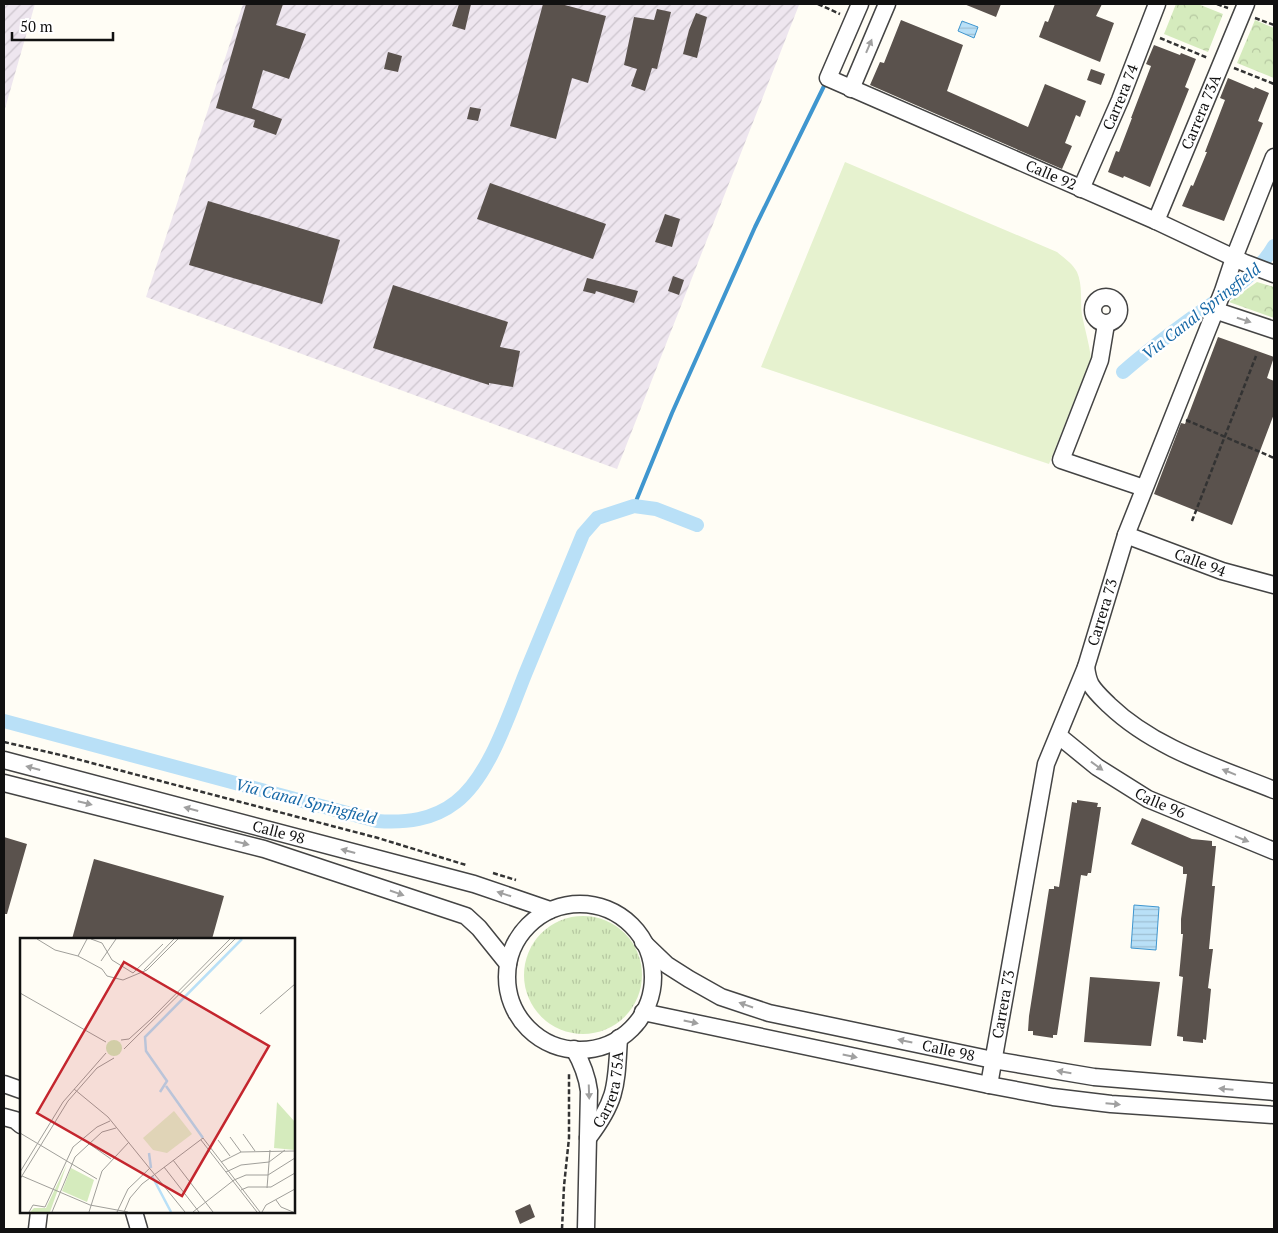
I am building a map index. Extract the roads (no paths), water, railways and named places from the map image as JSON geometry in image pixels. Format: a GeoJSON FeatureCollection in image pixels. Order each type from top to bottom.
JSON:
{"type":"FeatureCollection","features":[{"type":"Feature","properties":{"kind":"street"},"geometry":{"type":"LineString","coordinates":[[851,89],[887,4]]}},
{"type":"Feature","properties":{"kind":"street","name":"Carrera 74"},"geometry":{"type":"LineString","coordinates":[[1081,189],[1120,100],[1157,4]]}},
{"type":"Feature","properties":{"kind":"street","name":"Carrera 73A"},"geometry":{"type":"LineString","coordinates":[[1156,221],[1246,4]]}},
{"type":"Feature","properties":{"kind":"street","name":"Calle 92"},"geometry":{"type":"LineString","coordinates":[[856,11],[828,78],[1274,274]]}},
{"type":"Feature","properties":{"kind":"street","name":"Carrera 73"},"geometry":{"type":"LineString","coordinates":[[989,1085],[1046,764],[1086,667],[1126,535],[1218,302],[1240,260],[1274,157]]}},
{"type":"Feature","properties":{"kind":"street"},"geometry":{"type":"LineString","coordinates":[[1218,302],[1274,330]]}},
{"type":"Feature","properties":{"kind":"street"},"geometry":{"type":"LineString","coordinates":[[1106,324],[1100,360],[1061,460],[1144,488]]}},
{"type":"Feature","properties":{"kind":"street","name":"Calle 94"},"geometry":{"type":"LineString","coordinates":[[1126,535],[1222,571],[1274,585]]}},
{"type":"Feature","properties":{"kind":"street"},"geometry":{"type":"LineString","coordinates":[[1086,667],[1092,688],[1115,710],[1163,744],[1274,790]]}},
{"type":"Feature","properties":{"kind":"street","name":"Calle 96"},"geometry":{"type":"LineString","coordinates":[[1058,736],[1098,767],[1148,799],[1274,852]]}},
{"type":"Feature","properties":{"kind":"street","name":"Calle 98"},"geometry":{"type":"LineString","coordinates":[[4,760],[474,884],[550,910]]}},
{"type":"Feature","properties":{"kind":"street","name":"Calle 98"},"geometry":{"type":"LineString","coordinates":[[4,783],[264,849],[466,916],[479,928],[508,964]]}},
{"type":"Feature","properties":{"kind":"street"},"geometry":{"type":"LineString","coordinates":[[586,904],[609,910],[629,923],[644,942],[652,977],[651,989],[644,1012],[629,1031],[619,1038],[597,1048],[574,1049],[550,1044],[530,1030],[513,1006],[508,988],[508,964],[516,942],[522,932],[540,915],[550,910],[562,906],[586,904]]}},
{"type":"Feature","properties":{"kind":"street","name":"Calle 98"},"geometry":{"type":"LineString","coordinates":[[644,942],[666,965],[689,979],[721,997],[761,1010],[993,1060],[1094,1078],[1274,1092]]}},
{"type":"Feature","properties":{"kind":"street","name":"Calle 98"},"geometry":{"type":"LineString","coordinates":[[644,1012],[1053,1097],[1111,1104],[1274,1115]]}},
{"type":"Feature","properties":{"kind":"street","name":"Carrera 75A"},"geometry":{"type":"LineString","coordinates":[[588,1138],[602,1119],[614,1094],[619,1038]]}},
{"type":"Feature","properties":{"kind":"street","name":"Carrera 75A"},"geometry":{"type":"LineString","coordinates":[[574,1049],[588,1078],[589,1091],[586,1229]]}},
{"type":"Feature","properties":{"kind":"street"},"geometry":{"type":"LineString","coordinates":[[4,1084],[20,1090]]}},
{"type":"Feature","properties":{"kind":"street"},"geometry":{"type":"LineString","coordinates":[[4,1117],[15,1120],[20,1124]]}},
{"type":"Feature","properties":{"kind":"street"},"geometry":{"type":"LineString","coordinates":[[37,1229],[39,1213]]}},
{"type":"Feature","properties":{"kind":"street"},"geometry":{"type":"LineString","coordinates":[[134,1213],[139,1229]]}},
{"type":"Feature","properties":{"kind":"water"},"geometry":{"type":"Polygon","coordinates":[[[962,21],[978,27],[974,38],[958,31],[962,21]]]}},
{"type":"Feature","properties":{"kind":"water"},"geometry":{"type":"Polygon","coordinates":[[[1134,905],[1159,907],[1156,950],[1131,948],[1134,905]]]}},
{"type":"Feature","properties":{"kind":"waterway"},"geometry":{"type":"LineString","coordinates":[[634,506],[672,413],[755,227],[826,82]]}},
{"type":"Feature","properties":{"kind":"waterway","name":"Via Canal Springfield"},"geometry":{"type":"LineString","coordinates":[[1123,372],[1168,335],[1249,276],[1259,267],[1274,246]]}},
{"type":"Feature","properties":{"kind":"waterway","name":"Via Canal Springfield"},"geometry":{"type":"LineString","coordinates":[[4,721],[377,821],[409,821],[419,819],[438,813],[456,802],[468,791],[489,760],[583,534],[597,518],[634,506],[656,509],[697,525]]}}]}
